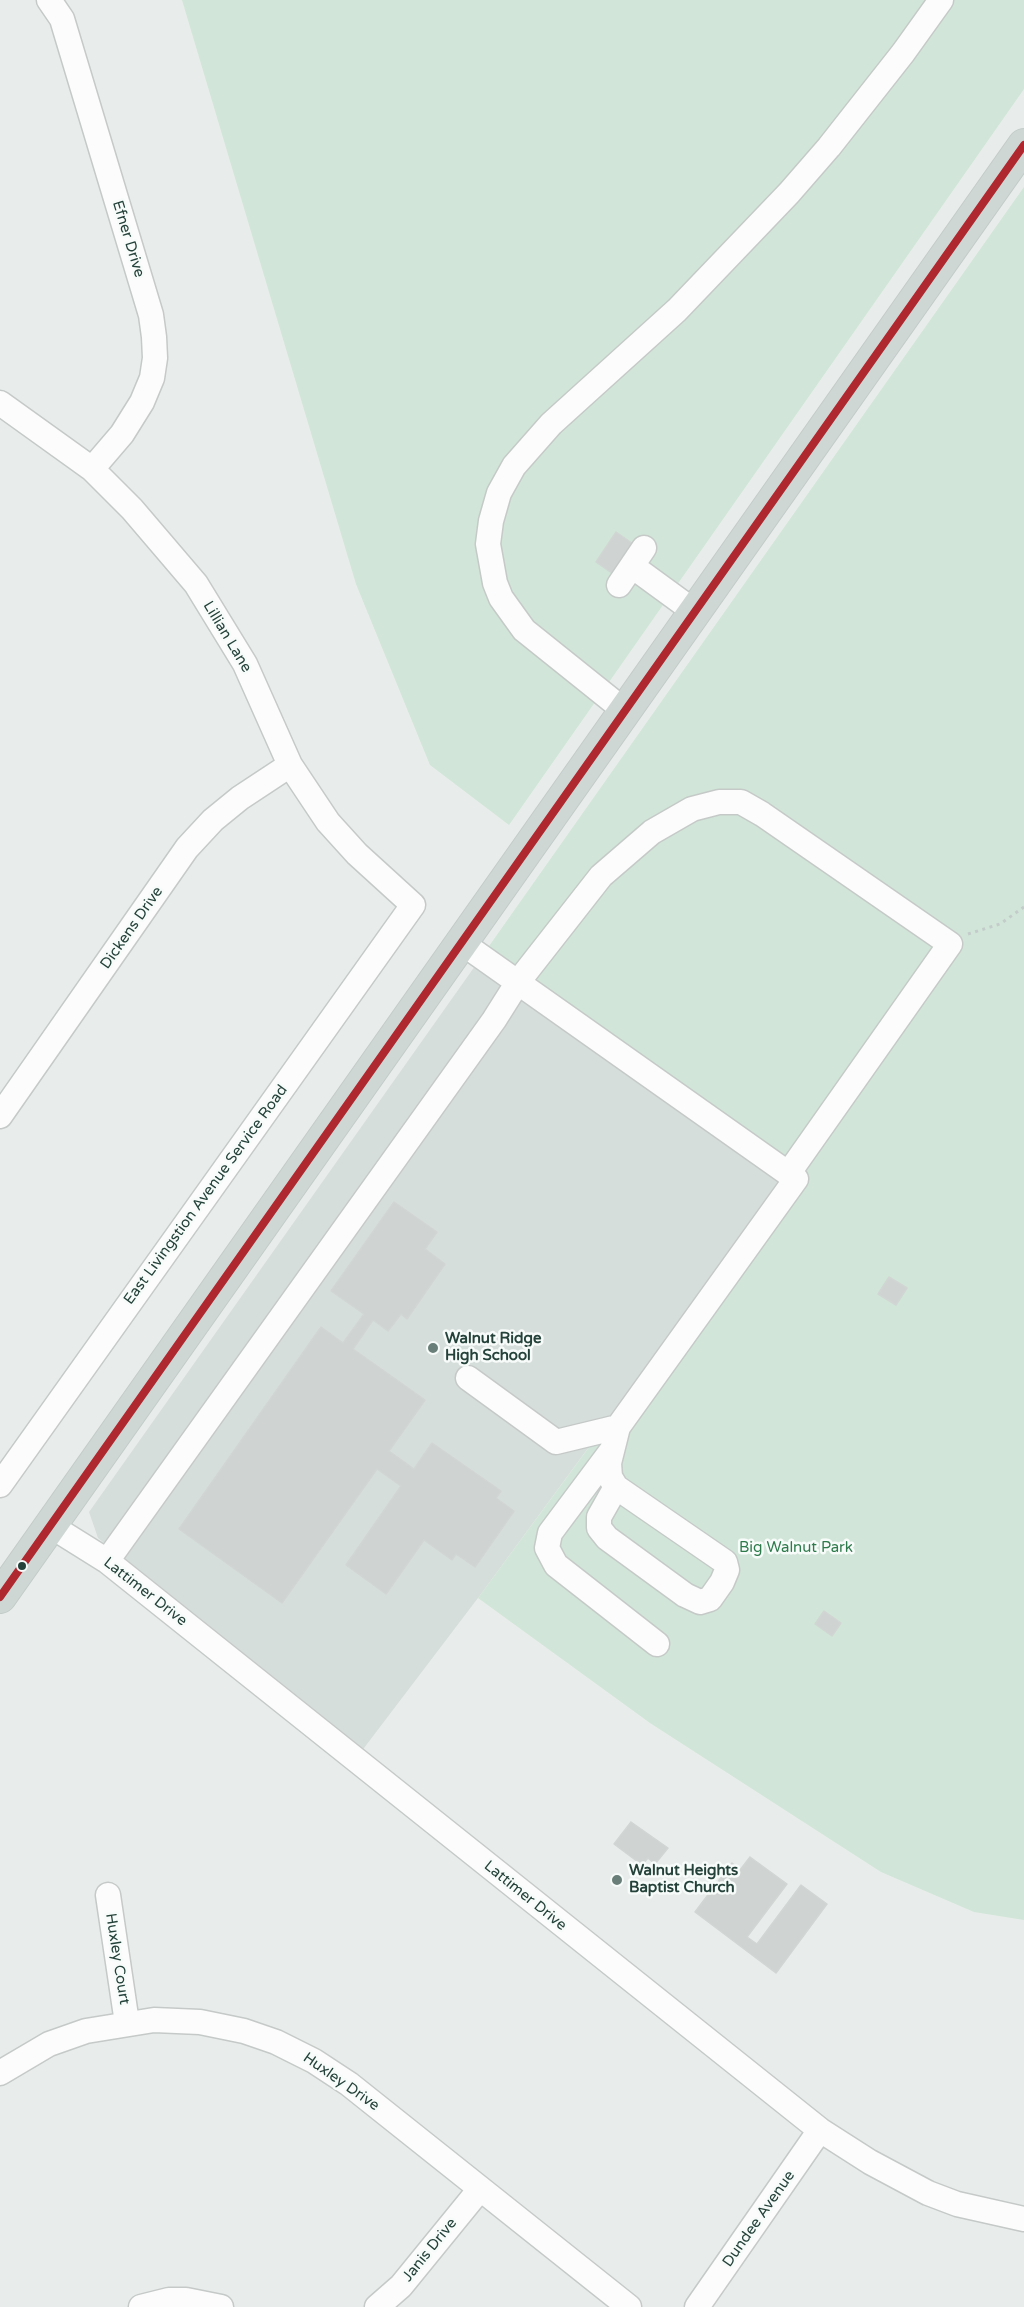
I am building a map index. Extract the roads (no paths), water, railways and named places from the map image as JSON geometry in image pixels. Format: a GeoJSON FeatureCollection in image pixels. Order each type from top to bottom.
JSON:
{"type":"FeatureCollection","features":[{"type":"Feature","properties":{"kind":"main road"},"geometry":{"type":"LineString","coordinates":[[0,1597],[1024,145]]}},
{"type":"Feature","properties":{"kind":"street","name":"Efner Drive"},"geometry":{"type":"LineString","coordinates":[[49,0],[62,19],[148,303],[154,337],[155,358],[152,378],[142,402],[122,434],[92,469]]}},
{"type":"Feature","properties":{"kind":"street"},"geometry":{"type":"LineString","coordinates":[[625,711],[524,630],[501,598],[495,584],[488,544],[491,521],[500,493],[514,466],[551,424],[677,310],[789,193],[829,147],[903,53],[941,0]]}},
{"type":"Feature","properties":{"kind":"street","name":"Lillian Lane"},"geometry":{"type":"LineString","coordinates":[[0,403],[92,469],[132,509],[195,584],[245,664],[290,765],[328,822],[357,854],[413,905]]}},
{"type":"Feature","properties":{"kind":"street"},"geometry":{"type":"LineString","coordinates":[[618,585],[638,556],[695,612]]}},
{"type":"Feature","properties":{"kind":"street","name":"Dickens Drive"},"geometry":{"type":"LineString","coordinates":[[0,1116],[187,848],[213,820],[240,798],[290,765]]}},
{"type":"Feature","properties":{"kind":"street"},"geometry":{"type":"LineString","coordinates":[[107,1561],[487,1030],[518,982],[601,876],[652,832],[692,809],[719,802],[741,802],[762,814],[950,944],[788,1174]]}},
{"type":"Feature","properties":{"kind":"street","name":"East Livingstion Avenue Service Road"},"geometry":{"type":"LineString","coordinates":[[0,1485],[413,905]]}},
{"type":"Feature","properties":{"kind":"street"},"geometry":{"type":"LineString","coordinates":[[462,943],[795,1179],[550,1533],[547,1548],[556,1565],[657,1644]]}},
{"type":"Feature","properties":{"kind":"street"},"geometry":{"type":"LineString","coordinates":[[468,1378],[556,1442],[615,1438]]}},
{"type":"Feature","properties":{"kind":"street"},"geometry":{"type":"LineString","coordinates":[[615,1438],[609,1463],[610,1477],[616,1487],[725,1562],[727,1570],[725,1576],[710,1599],[700,1602],[685,1595],[607,1538],[599,1528],[599,1517],[616,1487]]}},
{"type":"Feature","properties":{"kind":"street","name":"Lattimer Drive"},"geometry":{"type":"LineString","coordinates":[[51,1527],[107,1561],[820,2130],[878,2167],[928,2193],[957,2204],[1024,2218]]}},
{"type":"Feature","properties":{"kind":"street","name":"Huxley Court"},"geometry":{"type":"LineString","coordinates":[[108,1895],[127,2023]]}},
{"type":"Feature","properties":{"kind":"street","name":"Huxley Drive"},"geometry":{"type":"LineString","coordinates":[[0,2073],[49,2044],[86,2031],[127,2023],[154,2020],[200,2022],[244,2031],[294,2050],[349,2084],[630,2307]]}},
{"type":"Feature","properties":{"kind":"street","name":"Dundee Avenue"},"geometry":{"type":"LineString","coordinates":[[697,2307],[820,2130]]}},
{"type":"Feature","properties":{"kind":"street","name":"Janis Drive"},"geometry":{"type":"LineString","coordinates":[[377,2307],[401,2286],[480,2189]]}},
{"type":"Feature","properties":{"kind":"street"},"geometry":{"type":"LineString","coordinates":[[141,2307],[169,2300],[186,2300],[220,2307]]}},
{"type":"Feature","properties":{"kind":"place","name":"Walnut Ridge High School"},"geometry":{"type":"Point","coordinates":[433,1348]}},
{"type":"Feature","properties":{"kind":"place","name":"Walnut Heights Baptist Church"},"geometry":{"type":"Point","coordinates":[617,1880]}},
{"type":"Feature","properties":{"kind":"park label","name":"Big Walnut Park"},"geometry":{"type":"Point","coordinates":[796,1548]}}]}
